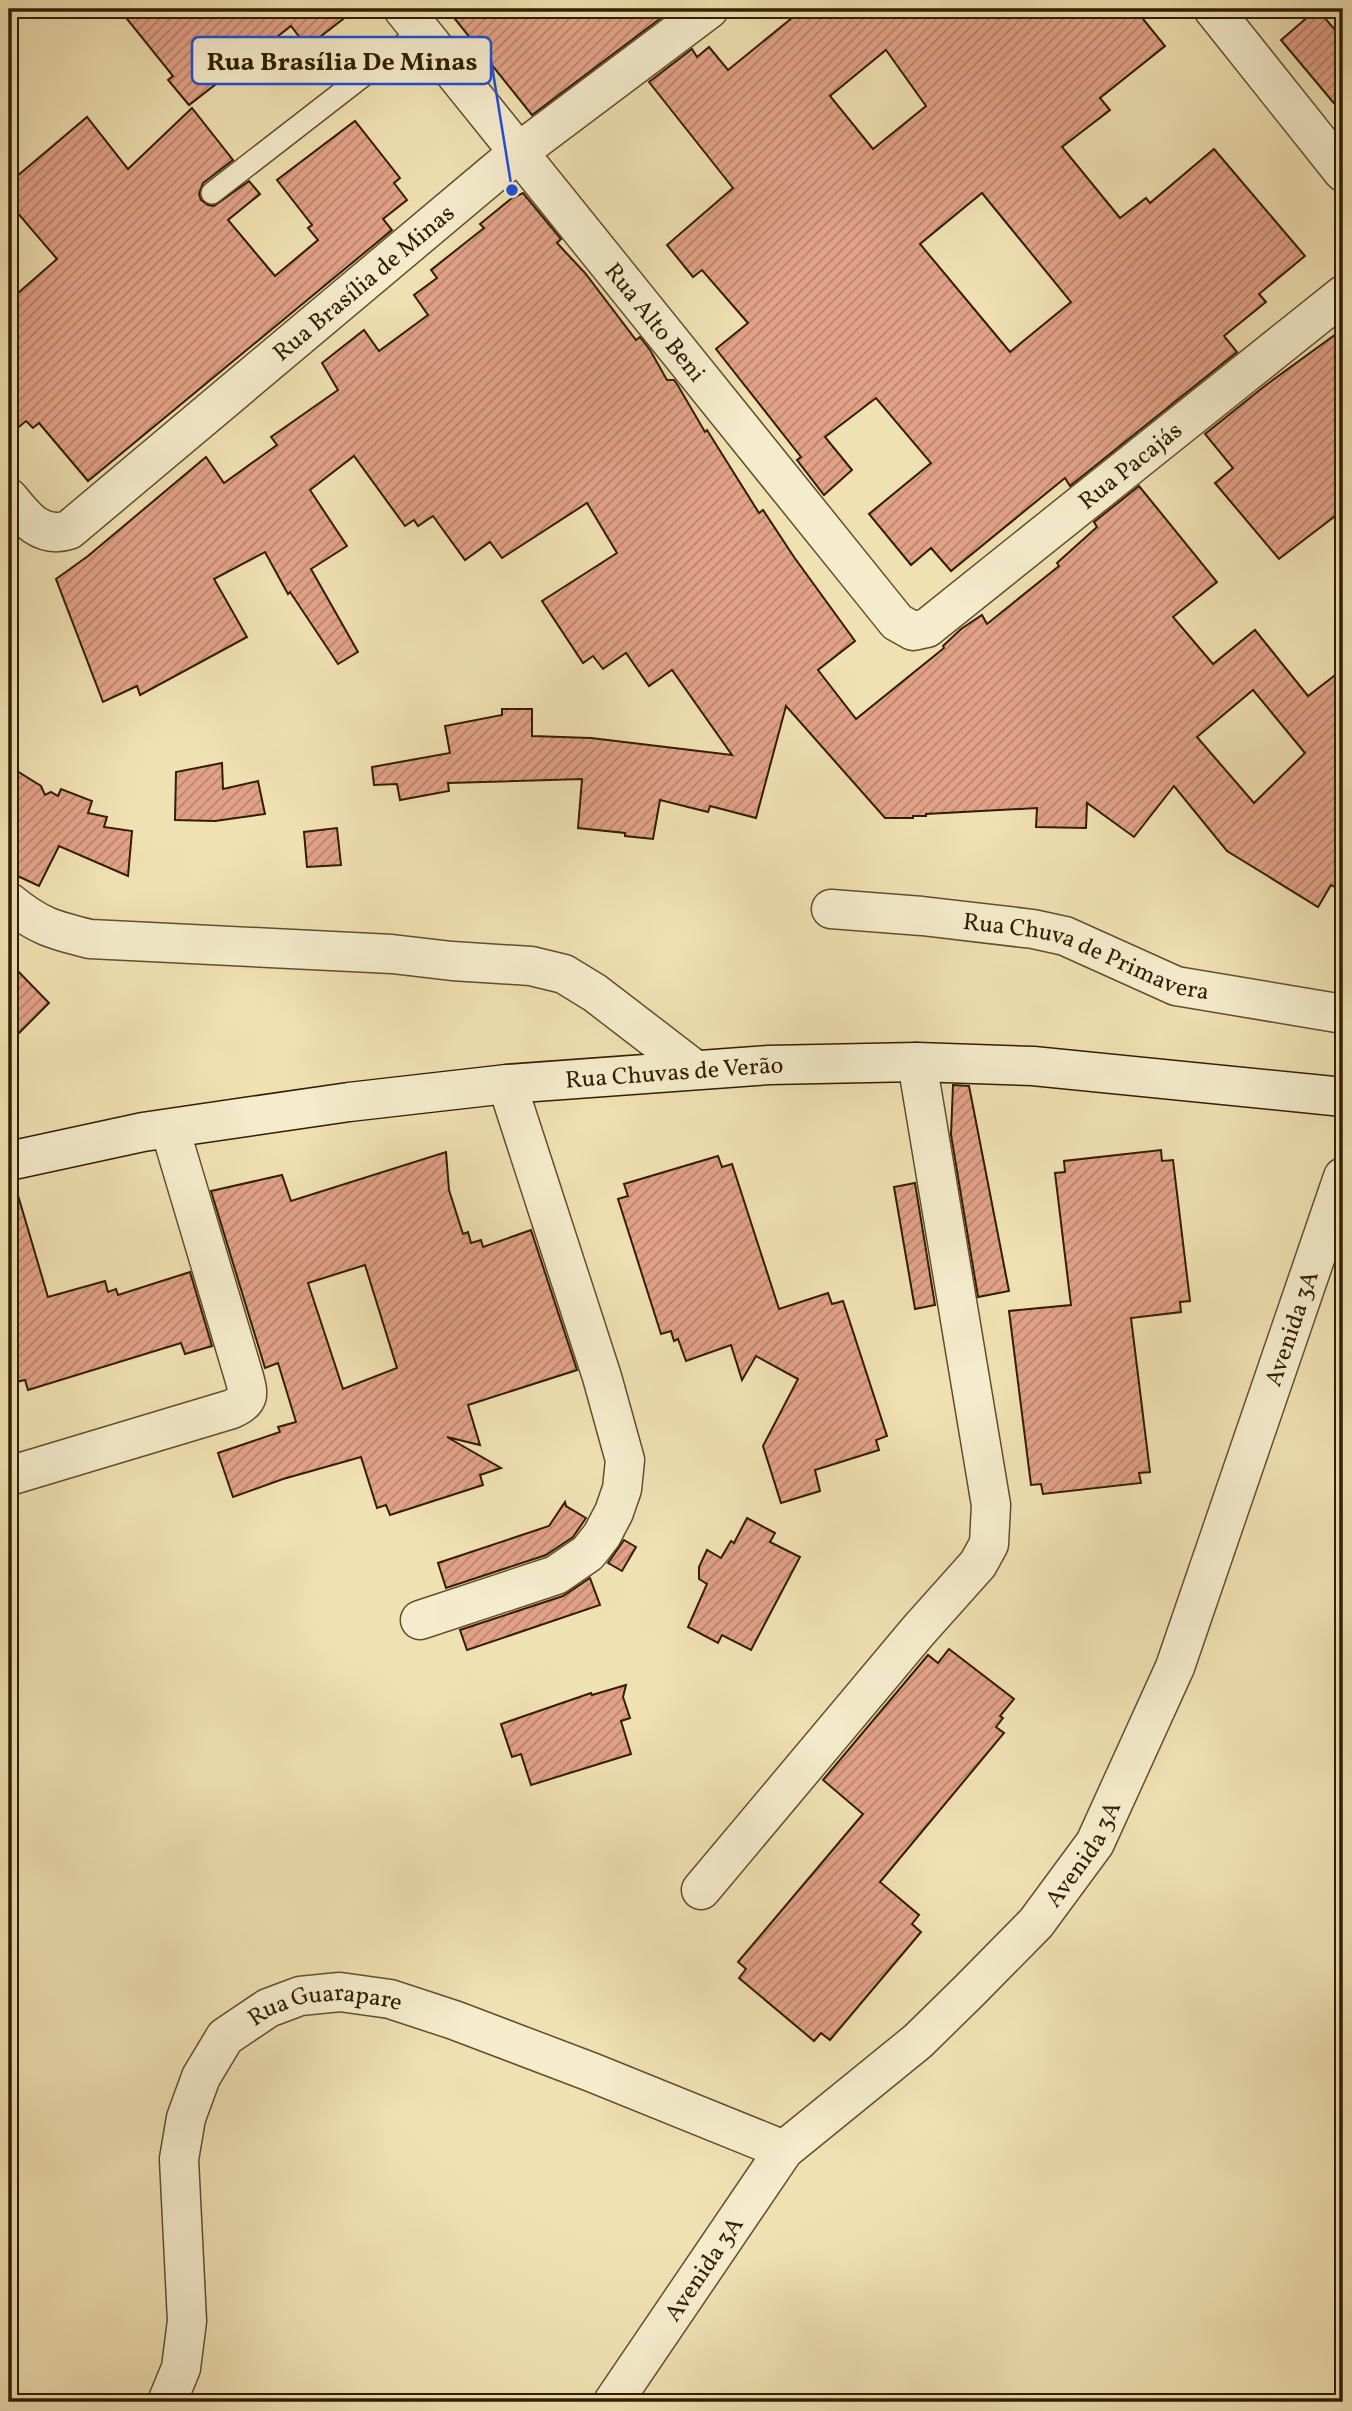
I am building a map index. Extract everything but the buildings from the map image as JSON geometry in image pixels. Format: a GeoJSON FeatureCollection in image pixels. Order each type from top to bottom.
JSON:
{"type":"FeatureCollection","features":[{"type":"Feature","properties":{"kind":"street","name":"Rua Brasília de Minas"},"geometry":{"type":"LineString","coordinates":[[15,505],[38,528],[50,533],[69,530],[520,151],[709,9]]}},
{"type":"Feature","properties":{"kind":"street"},"geometry":{"type":"LineString","coordinates":[[1213,9],[1343,172]]}},
{"type":"Feature","properties":{"kind":"street","name":"Rua Alto Beni"},"geometry":{"type":"LineString","coordinates":[[412,20],[897,622],[912,631]]}},
{"type":"Feature","properties":{"kind":"street","name":"Rua Pacajás"},"geometry":{"type":"LineString","coordinates":[[912,631],[927,628],[1343,295]]}},
{"type":"Feature","properties":{"kind":"street"},"geometry":{"type":"LineString","coordinates":[[9,901],[27,917],[48,929],[90,939],[393,954],[542,969],[564,974],[595,993],[694,1069]]}},
{"type":"Feature","properties":{"kind":"street","name":"Rua Chuva de Primavera"},"geometry":{"type":"LineString","coordinates":[[831,909],[1033,929],[1065,936],[1176,986],[1343,1014]]}},
{"type":"Feature","properties":{"kind":"street"},"geometry":{"type":"LineString","coordinates":[[701,1890],[919,1630],[965,1580],[989,1544],[991,1506],[916,1062]]}},
{"type":"Feature","properties":{"kind":"street","name":"Rua Chuvas de Verão"},"geometry":{"type":"LineString","coordinates":[[9,1161],[142,1132],[349,1102],[507,1084],[769,1065],[916,1062],[1033,1066],[1343,1097]]}},
{"type":"Feature","properties":{"kind":"street"},"geometry":{"type":"LineString","coordinates":[[419,1620],[556,1575],[588,1553],[614,1512],[622,1489],[625,1461],[602,1377],[507,1084]]}},
{"type":"Feature","properties":{"kind":"street"},"geometry":{"type":"LineString","coordinates":[[9,1476],[232,1409],[243,1404],[247,1398],[244,1377],[170,1129]]}},
{"type":"Feature","properties":{"kind":"street","name":"Avenida 3A"},"geometry":{"type":"LineString","coordinates":[[613,2402],[783,2150],[918,2041],[970,1990],[1036,1923],[1094,1843],[1175,1667],[1343,1177]]}},
{"type":"Feature","properties":{"kind":"street","name":"Rua Guarapare"},"geometry":{"type":"LineString","coordinates":[[167,2402],[181,2368],[187,2321],[179,2159],[186,2118],[201,2077],[225,2036],[268,2008],[300,1996],[340,1992],[390,1999],[591,2071],[783,2150]]}},
{"type":"Feature","properties":{"kind":"lane"},"geometry":{"type":"LineString","coordinates":[[212,193],[412,20]]}},
{"type":"Feature","properties":{"kind":"place","name":"Rua Brasília De Minas"},"geometry":{"type":"Point","coordinates":[512,190]}}]}
